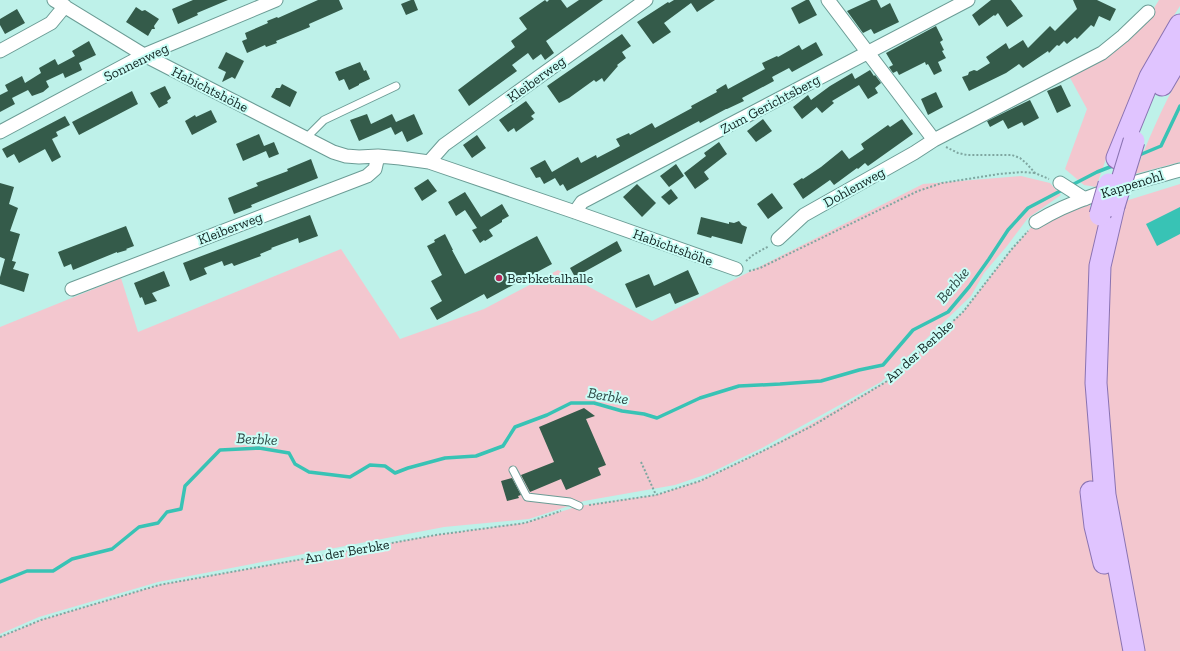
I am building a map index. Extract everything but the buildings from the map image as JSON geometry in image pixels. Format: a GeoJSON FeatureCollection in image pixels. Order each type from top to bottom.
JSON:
{"type":"FeatureCollection","features":[{"type":"Feature","properties":{"kind":"main road"},"geometry":{"type":"LineString","coordinates":[[1134,651],[1105,495],[1096,383],[1100,266],[1107,211],[1117,158],[1150,77],[1180,24]]}},
{"type":"Feature","properties":{"kind":"main road"},"geometry":{"type":"LineString","coordinates":[[1127,651],[1116,614],[1095,526],[1087,449],[1082,372],[1088,267],[1107,211],[1134,141],[1180,54]]}},
{"type":"Feature","properties":{"kind":"street","name":"Sonnenweg"},"geometry":{"type":"LineString","coordinates":[[0,132],[144,55],[276,0]]}},
{"type":"Feature","properties":{"kind":"street","name":"Kleiberweg"},"geometry":{"type":"LineString","coordinates":[[429,162],[444,145],[646,0]]}},
{"type":"Feature","properties":{"kind":"street"},"geometry":{"type":"LineString","coordinates":[[828,0],[934,140],[1102,53],[1123,36],[1148,12]]}},
{"type":"Feature","properties":{"kind":"street","name":"Zum Gerichtsberg"},"geometry":{"type":"LineString","coordinates":[[575,212],[582,202],[968,0]]}},
{"type":"Feature","properties":{"kind":"street","name":"Habichtshöhe"},"geometry":{"type":"LineString","coordinates":[[59,3],[144,55],[333,152],[359,158],[378,156],[414,159],[429,162],[736,269]]}},
{"type":"Feature","properties":{"kind":"street"},"geometry":{"type":"LineString","coordinates":[[0,51],[51,23],[59,3]]}},
{"type":"Feature","properties":{"kind":"street","name":"Dohlenweg"},"geometry":{"type":"LineString","coordinates":[[778,239],[804,215],[914,153],[934,140]]}},
{"type":"Feature","properties":{"kind":"street","name":"Kleiberweg"},"geometry":{"type":"LineString","coordinates":[[72,290],[367,176],[375,169],[378,156]]}},
{"type":"Feature","properties":{"kind":"street","name":"Kappenohl"},"geometry":{"type":"LineString","coordinates":[[1079,195],[1180,170]]}},
{"type":"Feature","properties":{"kind":"street"},"geometry":{"type":"LineString","coordinates":[[1036,222],[1056,211],[1079,195],[1060,183]]}},
{"type":"Feature","properties":{"kind":"lane"},"geometry":{"type":"LineString","coordinates":[[306,138],[324,120],[396,86]]}},
{"type":"Feature","properties":{"kind":"lane"},"geometry":{"type":"LineString","coordinates":[[513,470],[527,498],[570,502],[579,506]]}},
{"type":"Feature","properties":{"kind":"path"},"geometry":{"type":"LineString","coordinates":[[736,269],[748,271],[760,268],[918,191],[942,183],[999,174],[1023,172],[1035,174],[1020,158],[1000,155],[967,155],[952,151],[934,140]]}},
{"type":"Feature","properties":{"kind":"path","name":"An der Berbke"},"geometry":{"type":"LineString","coordinates":[[0,637],[41,620],[159,585],[429,537],[525,523],[579,506],[656,495],[700,481],[814,425],[889,380],[962,312],[1011,250],[1036,222]]}},
{"type":"Feature","properties":{"kind":"path"},"geometry":{"type":"LineString","coordinates":[[736,269],[753,255],[776,242],[778,239]]}},
{"type":"Feature","properties":{"kind":"path"},"geometry":{"type":"LineString","coordinates":[[641,462],[656,495]]}},
{"type":"Feature","properties":{"kind":"shaded area"},"geometry":{"type":"Polygon","coordinates":[[[1159,0],[1180,0],[1180,6],[1166,28],[1135,87],[1112,142],[1096,187],[1084,185],[1065,169],[1087,109],[1069,76],[1101,60],[1142,27],[1159,0]]]}},
{"type":"Feature","properties":{"kind":"shaded area"},"geometry":{"type":"Polygon","coordinates":[[[1180,76],[1180,162],[1135,174],[1167,100],[1180,76]]]}},
{"type":"Feature","properties":{"kind":"shaded area"},"geometry":{"type":"Polygon","coordinates":[[[1021,176],[1050,183],[1061,195],[1028,218],[984,273],[971,296],[881,382],[762,448],[710,473],[675,485],[584,501],[529,519],[444,527],[158,582],[39,617],[0,634],[0,327],[121,278],[138,332],[341,249],[400,339],[484,309],[558,270],[652,321],[923,184],[1021,176]]]}},
{"type":"Feature","properties":{"kind":"shaded area"},"geometry":{"type":"Polygon","coordinates":[[[1180,184],[1180,651],[0,651],[0,637],[41,620],[159,585],[436,535],[525,523],[579,506],[656,495],[700,481],[763,451],[889,380],[963,312],[1011,250],[1036,222],[1090,203],[1090,212],[1180,184]]]}},
{"type":"Feature","properties":{"kind":"water"},"geometry":{"type":"Polygon","coordinates":[[[1180,207],[1180,234],[1157,246],[1146,224],[1180,207]]]}},
{"type":"Feature","properties":{"kind":"waterway","name":"Berbke"},"geometry":{"type":"LineString","coordinates":[[1137,156],[1161,146],[1180,106]]}},
{"type":"Feature","properties":{"kind":"waterway","name":"Berbke"},"geometry":{"type":"LineString","coordinates":[[1070,186],[1097,172],[1115,165]]}},
{"type":"Feature","properties":{"kind":"waterway","name":"Berbke"},"geometry":{"type":"LineString","coordinates":[[0,582],[27,571],[53,571],[72,559],[112,549],[139,527],[158,523],[167,512],[181,509],[185,486],[220,450],[259,448],[289,453],[295,464],[309,472],[350,477],[370,465],[385,466],[395,473],[445,458],[476,456],[503,446],[515,427],[547,415],[571,403],[594,403],[622,411],[644,414],[657,418],[700,398],[739,386],[821,381],[883,365],[913,330],[948,312],[969,287],[1008,230],[1028,208],[1064,189]]}},
{"type":"Feature","properties":{"kind":"place","name":"Berbketalhalle"},"geometry":{"type":"Point","coordinates":[499,278]}}]}
